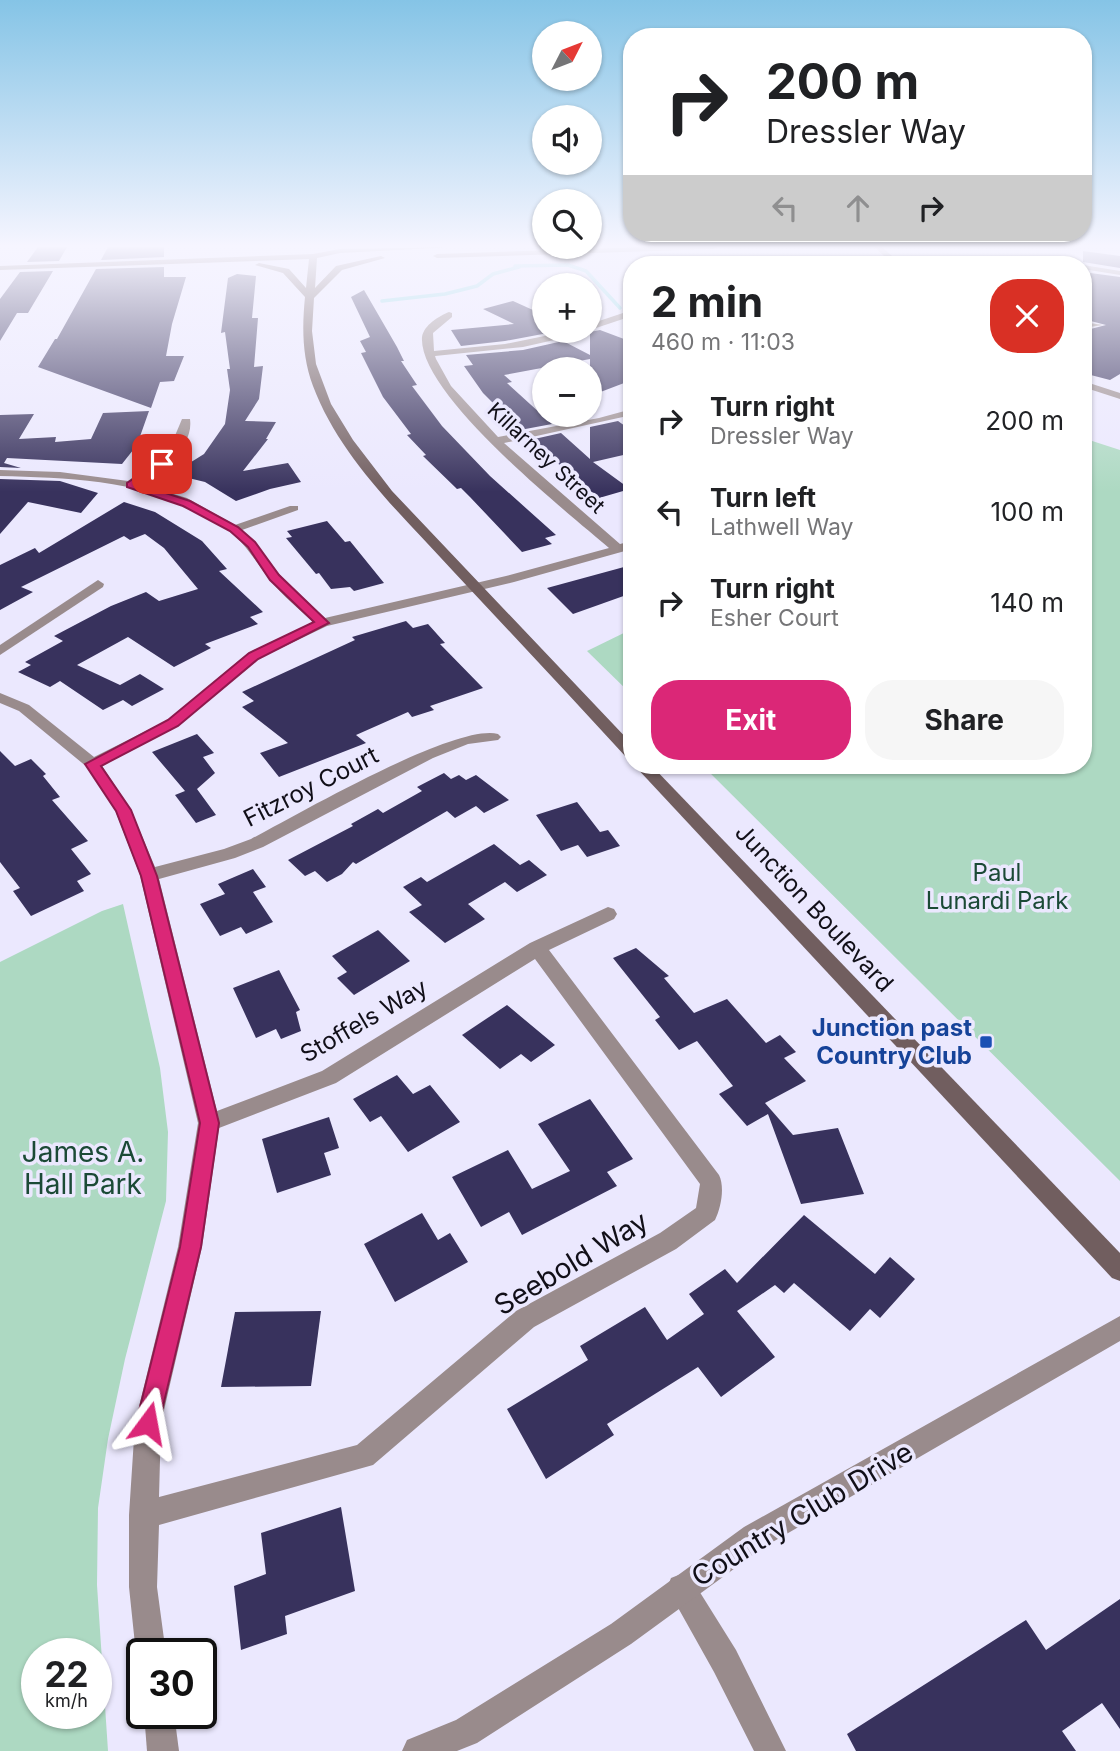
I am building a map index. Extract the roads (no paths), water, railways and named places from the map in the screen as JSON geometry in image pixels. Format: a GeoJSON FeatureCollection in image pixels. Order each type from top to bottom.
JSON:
{"type":"FeatureCollection","features":[{"type":"Feature","properties":{"kind":"main road"},"geometry":{"type":"LineString","coordinates":[[309,329],[308,341],[318,387],[327,409],[351,447],[388,493],[623,744]]}},
{"type":"Feature","properties":{"kind":"main road","name":"Junction Boulevard"},"geometry":{"type":"LineString","coordinates":[[651,774],[1120,1270]]}},
{"type":"Feature","properties":{"kind":"street"},"geometry":{"type":"LineString","coordinates":[[434,329],[428,334],[430,354],[532,342]]}},
{"type":"Feature","properties":{"kind":"street","name":"Killarney Street"},"geometry":{"type":"LineString","coordinates":[[430,354],[457,398],[495,442],[618,549]]}},
{"type":"Feature","properties":{"kind":"street"},"geometry":{"type":"LineString","coordinates":[[1092,387],[1120,396]]}},
{"type":"Feature","properties":{"kind":"street"},"geometry":{"type":"LineString","coordinates":[[495,442],[623,414]]}},
{"type":"Feature","properties":{"kind":"street"},"geometry":{"type":"LineString","coordinates":[[130,485],[175,453],[183,440],[186,421]]}},
{"type":"Feature","properties":{"kind":"street"},"geometry":{"type":"LineString","coordinates":[[0,473],[69,476],[130,485],[187,503],[234,529],[251,545],[275,578],[322,623]]}},
{"type":"Feature","properties":{"kind":"street"},"geometry":{"type":"LineString","coordinates":[[234,529],[294,508]]}},
{"type":"Feature","properties":{"kind":"street"},"geometry":{"type":"LineString","coordinates":[[93,764],[173,723],[253,656],[322,623],[623,548]]}},
{"type":"Feature","properties":{"kind":"street"},"geometry":{"type":"LineString","coordinates":[[0,651],[98,584]]}},
{"type":"Feature","properties":{"kind":"street"},"geometry":{"type":"LineString","coordinates":[[0,697],[24,708],[93,764],[123,810],[149,876],[209,1123],[190,1247],[148,1416],[143,1515],[143,1587],[149,1638]]}},
{"type":"Feature","properties":{"kind":"street","name":"Fitzroy Court"},"geometry":{"type":"LineString","coordinates":[[149,876],[229,854],[269,837],[427,755],[465,740],[493,737]]}},
{"type":"Feature","properties":{"kind":"street","name":"Stoffels Way"},"geometry":{"type":"LineString","coordinates":[[209,1123],[329,1077],[537,948],[608,914]]}},
{"type":"Feature","properties":{"kind":"street","name":"Seebold Way"},"geometry":{"type":"LineString","coordinates":[[143,1515],[365,1456],[525,1319],[668,1241],[707,1213],[711,1182],[537,948]]}},
{"type":"Feature","properties":{"kind":"street","name":"Country Club Drive"},"geometry":{"type":"LineString","coordinates":[[418,1751],[466,1732],[621,1634],[754,1536],[1120,1328]]}},
{"type":"Feature","properties":{"kind":"street"},"geometry":{"type":"LineString","coordinates":[[681,1588],[725,1661],[770,1751]]}},
{"type":"Feature","properties":{"kind":"street"},"geometry":{"type":"LineString","coordinates":[[161,1729],[163,1751]]}},
{"type":"Feature","properties":{"kind":"place","name":"Junction past Country Club"},"geometry":{"type":"Point","coordinates":[986,1042]}},
{"type":"Feature","properties":{"kind":"park label","name":"Paul Lunardi Park"},"geometry":{"type":"Point","coordinates":[997,887]}},
{"type":"Feature","properties":{"kind":"park label","name":"James A. Hall Park"},"geometry":{"type":"Point","coordinates":[83,1168]}}]}
